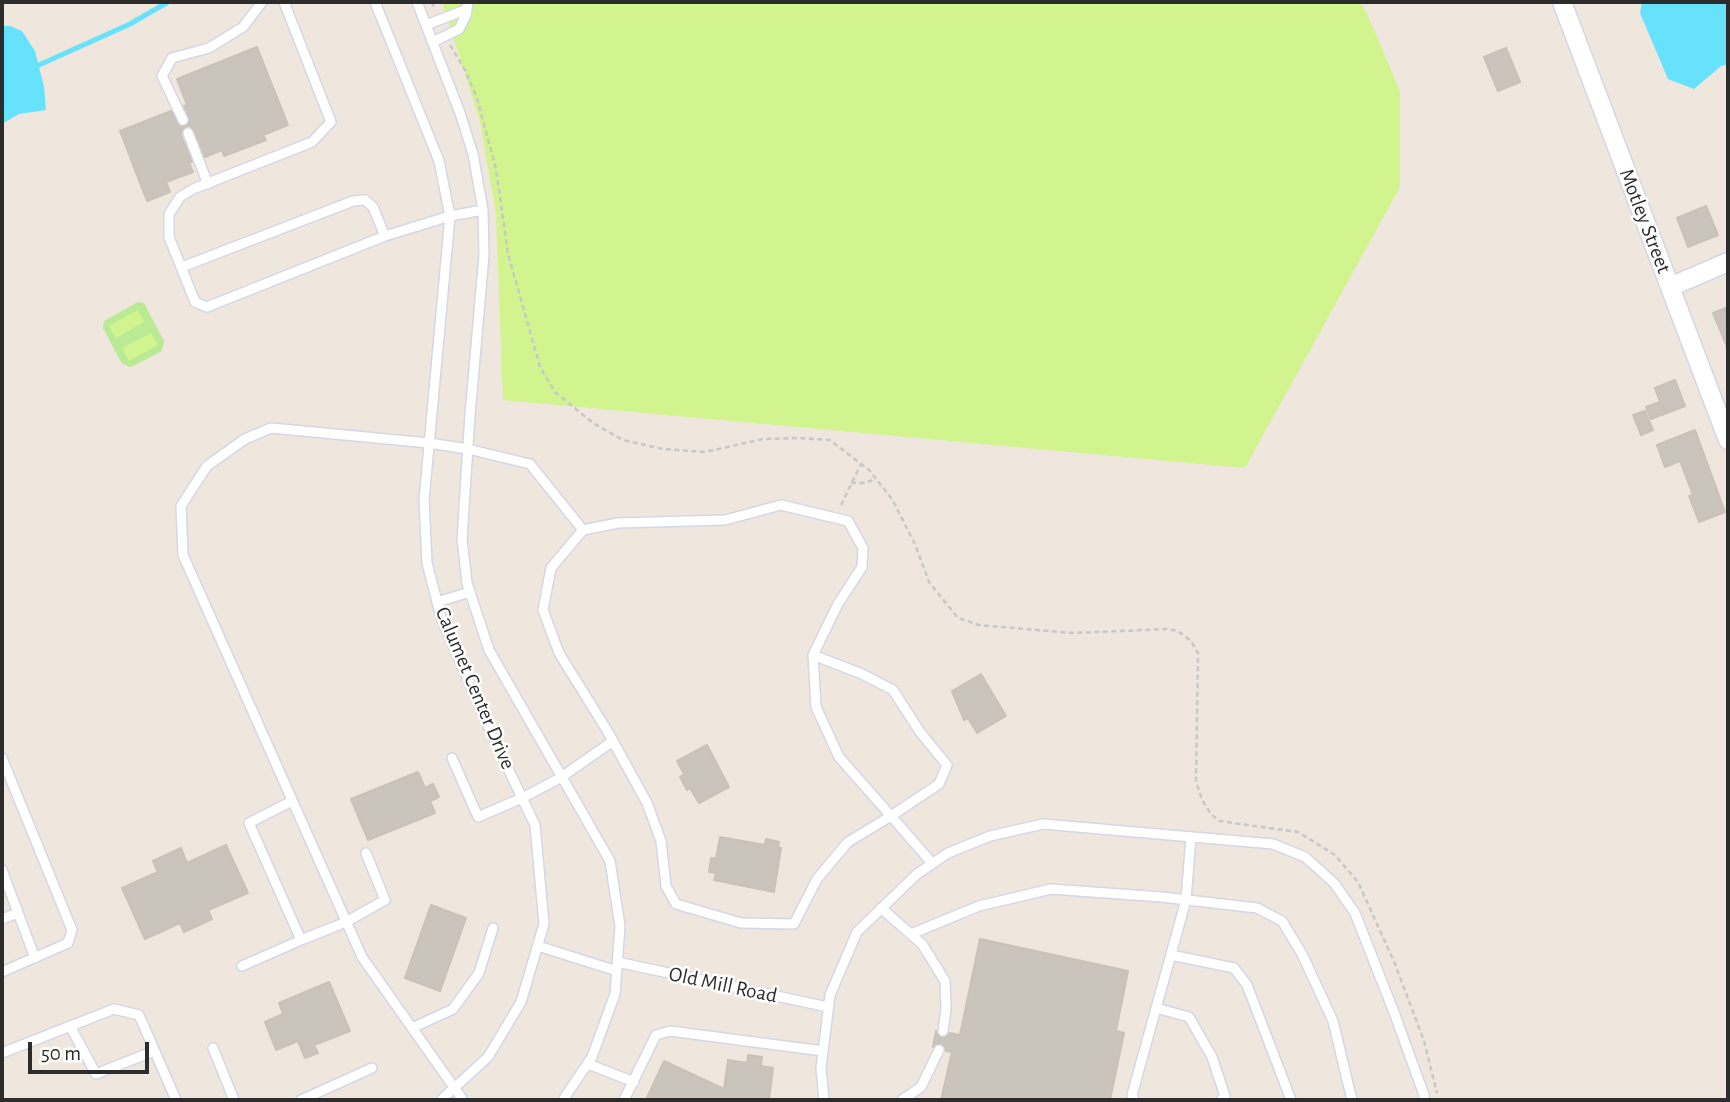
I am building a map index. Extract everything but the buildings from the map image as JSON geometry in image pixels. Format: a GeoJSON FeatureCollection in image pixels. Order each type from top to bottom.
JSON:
{"type":"FeatureCollection","features":[{"type":"Feature","properties":{"kind":"street","name":"Motley Street"},"geometry":{"type":"LineString","coordinates":[[1562,2],[1728,440]]}},
{"type":"Feature","properties":{"kind":"street"},"geometry":{"type":"LineString","coordinates":[[1670,286],[1728,262]]}},
{"type":"Feature","properties":{"kind":"lane"},"geometry":{"type":"LineString","coordinates":[[183,120],[163,76],[172,58],[208,48],[232,34],[243,27],[262,2]]}},
{"type":"Feature","properties":{"kind":"lane"},"geometry":{"type":"LineString","coordinates":[[284,2],[331,122],[312,142],[193,189],[180,197],[169,214],[169,237],[195,302],[207,307],[385,236],[450,216],[483,210]]}},
{"type":"Feature","properties":{"kind":"lane","name":"Calumet Center Drive"},"geometry":{"type":"LineString","coordinates":[[375,2],[439,162],[450,216],[424,500],[426,563],[441,617],[535,825],[544,924],[522,1002],[488,1057],[441,1100]]}},
{"type":"Feature","properties":{"kind":"lane","name":"Calumet Center Drive"},"geometry":{"type":"LineString","coordinates":[[417,2],[460,113],[473,154],[483,210],[484,255],[462,538],[470,592],[489,650],[610,861],[620,926],[615,994],[588,1064],[563,1100]]}},
{"type":"Feature","properties":{"kind":"lane"},"geometry":{"type":"LineString","coordinates":[[426,25],[467,6]]}},
{"type":"Feature","properties":{"kind":"lane"},"geometry":{"type":"LineString","coordinates":[[433,42],[459,29],[467,6]]}},
{"type":"Feature","properties":{"kind":"lane"},"geometry":{"type":"LineString","coordinates":[[188,133],[208,184]]}},
{"type":"Feature","properties":{"kind":"lane"},"geometry":{"type":"LineString","coordinates":[[182,267],[353,201],[365,200],[373,207],[385,236]]}},
{"type":"Feature","properties":{"kind":"lane"},"geometry":{"type":"LineString","coordinates":[[463,1100],[362,957],[183,555],[181,506],[207,466],[245,439],[271,428],[429,443],[530,464],[583,530]]}},
{"type":"Feature","properties":{"kind":"lane"},"geometry":{"type":"LineString","coordinates":[[813,655],[862,674],[893,690],[920,732],[947,765],[939,784],[891,816],[848,842],[817,878],[794,924],[741,923],[676,904],[666,886],[661,841],[647,803],[559,653],[543,610],[551,568],[583,530],[618,523],[725,520],[781,505],[848,521],[863,548],[862,567],[838,604],[813,655],[816,707],[839,757],[891,816],[932,863]]}},
{"type":"Feature","properties":{"kind":"lane"},"geometry":{"type":"LineString","coordinates":[[437,602],[470,592]]}},
{"type":"Feature","properties":{"kind":"lane"},"geometry":{"type":"LineString","coordinates":[[452,758],[478,817],[561,778],[613,741]]}},
{"type":"Feature","properties":{"kind":"lane"},"geometry":{"type":"LineString","coordinates":[[2,758],[72,930],[68,943],[2,972]]}},
{"type":"Feature","properties":{"kind":"lane"},"geometry":{"type":"LineString","coordinates":[[292,802],[249,823],[301,940]]}},
{"type":"Feature","properties":{"kind":"lane"},"geometry":{"type":"LineString","coordinates":[[824,1100],[821,1068],[830,995],[857,932],[917,874],[948,853],[990,836],[1043,824],[1273,844],[1305,857],[1335,883],[1355,913],[1395,1015],[1424,1100]]}},
{"type":"Feature","properties":{"kind":"lane"},"geometry":{"type":"LineString","coordinates":[[1134,1100],[1132,1095],[1186,900],[1191,836]]}},
{"type":"Feature","properties":{"kind":"lane"},"geometry":{"type":"LineString","coordinates":[[242,966],[346,922],[384,900],[366,853]]}},
{"type":"Feature","properties":{"kind":"lane"},"geometry":{"type":"LineString","coordinates":[[2,873],[35,958]]}},
{"type":"Feature","properties":{"kind":"lane"},"geometry":{"type":"LineString","coordinates":[[911,934],[979,906],[1051,889],[1257,908],[1282,921],[1302,954],[1333,1021],[1352,1100]]}},
{"type":"Feature","properties":{"kind":"lane"},"geometry":{"type":"LineString","coordinates":[[881,908],[922,944],[945,981],[946,1009],[943,1031]]}},
{"type":"Feature","properties":{"kind":"lane"},"geometry":{"type":"LineString","coordinates":[[2,919],[18,913]]}},
{"type":"Feature","properties":{"kind":"lane"},"geometry":{"type":"LineString","coordinates":[[412,1028],[453,1009],[479,973],[493,928]]}},
{"type":"Feature","properties":{"kind":"lane","name":"Old Mill Road"},"geometry":{"type":"LineString","coordinates":[[538,946],[617,967],[828,1007]]}},
{"type":"Feature","properties":{"kind":"lane"},"geometry":{"type":"LineString","coordinates":[[1171,955],[1234,968],[1247,985],[1291,1100]]}},
{"type":"Feature","properties":{"kind":"lane"},"geometry":{"type":"LineString","coordinates":[[1156,1008],[1189,1017],[1212,1058],[1225,1096],[1221,1100]]}},
{"type":"Feature","properties":{"kind":"lane"},"geometry":{"type":"LineString","coordinates":[[2,1053],[114,1009],[139,1015],[176,1100]]}},
{"type":"Feature","properties":{"kind":"lane"},"geometry":{"type":"LineString","coordinates":[[71,1026],[96,1074],[154,1051]]}},
{"type":"Feature","properties":{"kind":"lane"},"geometry":{"type":"LineString","coordinates":[[624,1100],[656,1035],[670,1031],[823,1051]]}},
{"type":"Feature","properties":{"kind":"lane"},"geometry":{"type":"LineString","coordinates":[[213,1048],[234,1100]]}},
{"type":"Feature","properties":{"kind":"lane"},"geometry":{"type":"LineString","coordinates":[[902,1100],[921,1087],[939,1050]]}},
{"type":"Feature","properties":{"kind":"lane"},"geometry":{"type":"LineString","coordinates":[[588,1064],[634,1082]]}},
{"type":"Feature","properties":{"kind":"lane"},"geometry":{"type":"LineString","coordinates":[[302,1100],[372,1068]]}},
{"type":"Feature","properties":{"kind":"path"},"geometry":{"type":"LineString","coordinates":[[450,46],[465,70],[477,98],[496,169],[508,254],[540,367],[555,392],[593,424],[623,440],[663,449],[705,452],[763,439],[830,440],[876,478],[892,499],[915,544],[929,582],[958,618],[979,625],[1072,633],[1167,629],[1178,631],[1191,641],[1198,653],[1196,781],[1202,800],[1219,821],[1298,832],[1335,855],[1358,882],[1395,964],[1424,1041],[1438,1100]]}},
{"type":"Feature","properties":{"kind":"path"},"geometry":{"type":"LineString","coordinates":[[835,518],[861,464]]}},
{"type":"Feature","properties":{"kind":"path"},"geometry":{"type":"LineString","coordinates":[[851,483],[864,483],[876,478]]}},
{"type":"Feature","properties":{"kind":"green space"},"geometry":{"type":"Polygon","coordinates":[[[442,2],[1360,2],[1400,91],[1400,187],[1245,468],[503,400],[496,213],[480,121],[442,2]]]}},
{"type":"Feature","properties":{"kind":"green space"},"geometry":{"type":"Polygon","coordinates":[[[138,302],[144,303],[164,341],[162,351],[131,367],[122,364],[103,328],[104,321],[138,302]]]}},
{"type":"Feature","properties":{"kind":"green space"},"geometry":{"type":"Polygon","coordinates":[[[138,310],[144,322],[116,338],[109,326],[138,310]]]}},
{"type":"Feature","properties":{"kind":"green space"},"geometry":{"type":"Polygon","coordinates":[[[151,333],[158,345],[129,361],[122,348],[151,333]]]}},
{"type":"Feature","properties":{"kind":"water"},"geometry":{"type":"Polygon","coordinates":[[[1642,2],[1728,2],[1728,64],[1721,66],[1694,89],[1668,79],[1640,13],[1642,2]]]}},
{"type":"Feature","properties":{"kind":"water"},"geometry":{"type":"Polygon","coordinates":[[[2,26],[22,31],[35,51],[44,87],[46,110],[19,114],[2,124],[2,26]]]}},
{"type":"Feature","properties":{"kind":"waterway"},"geometry":{"type":"LineString","coordinates":[[39,65],[130,24],[168,2]]}}]}
